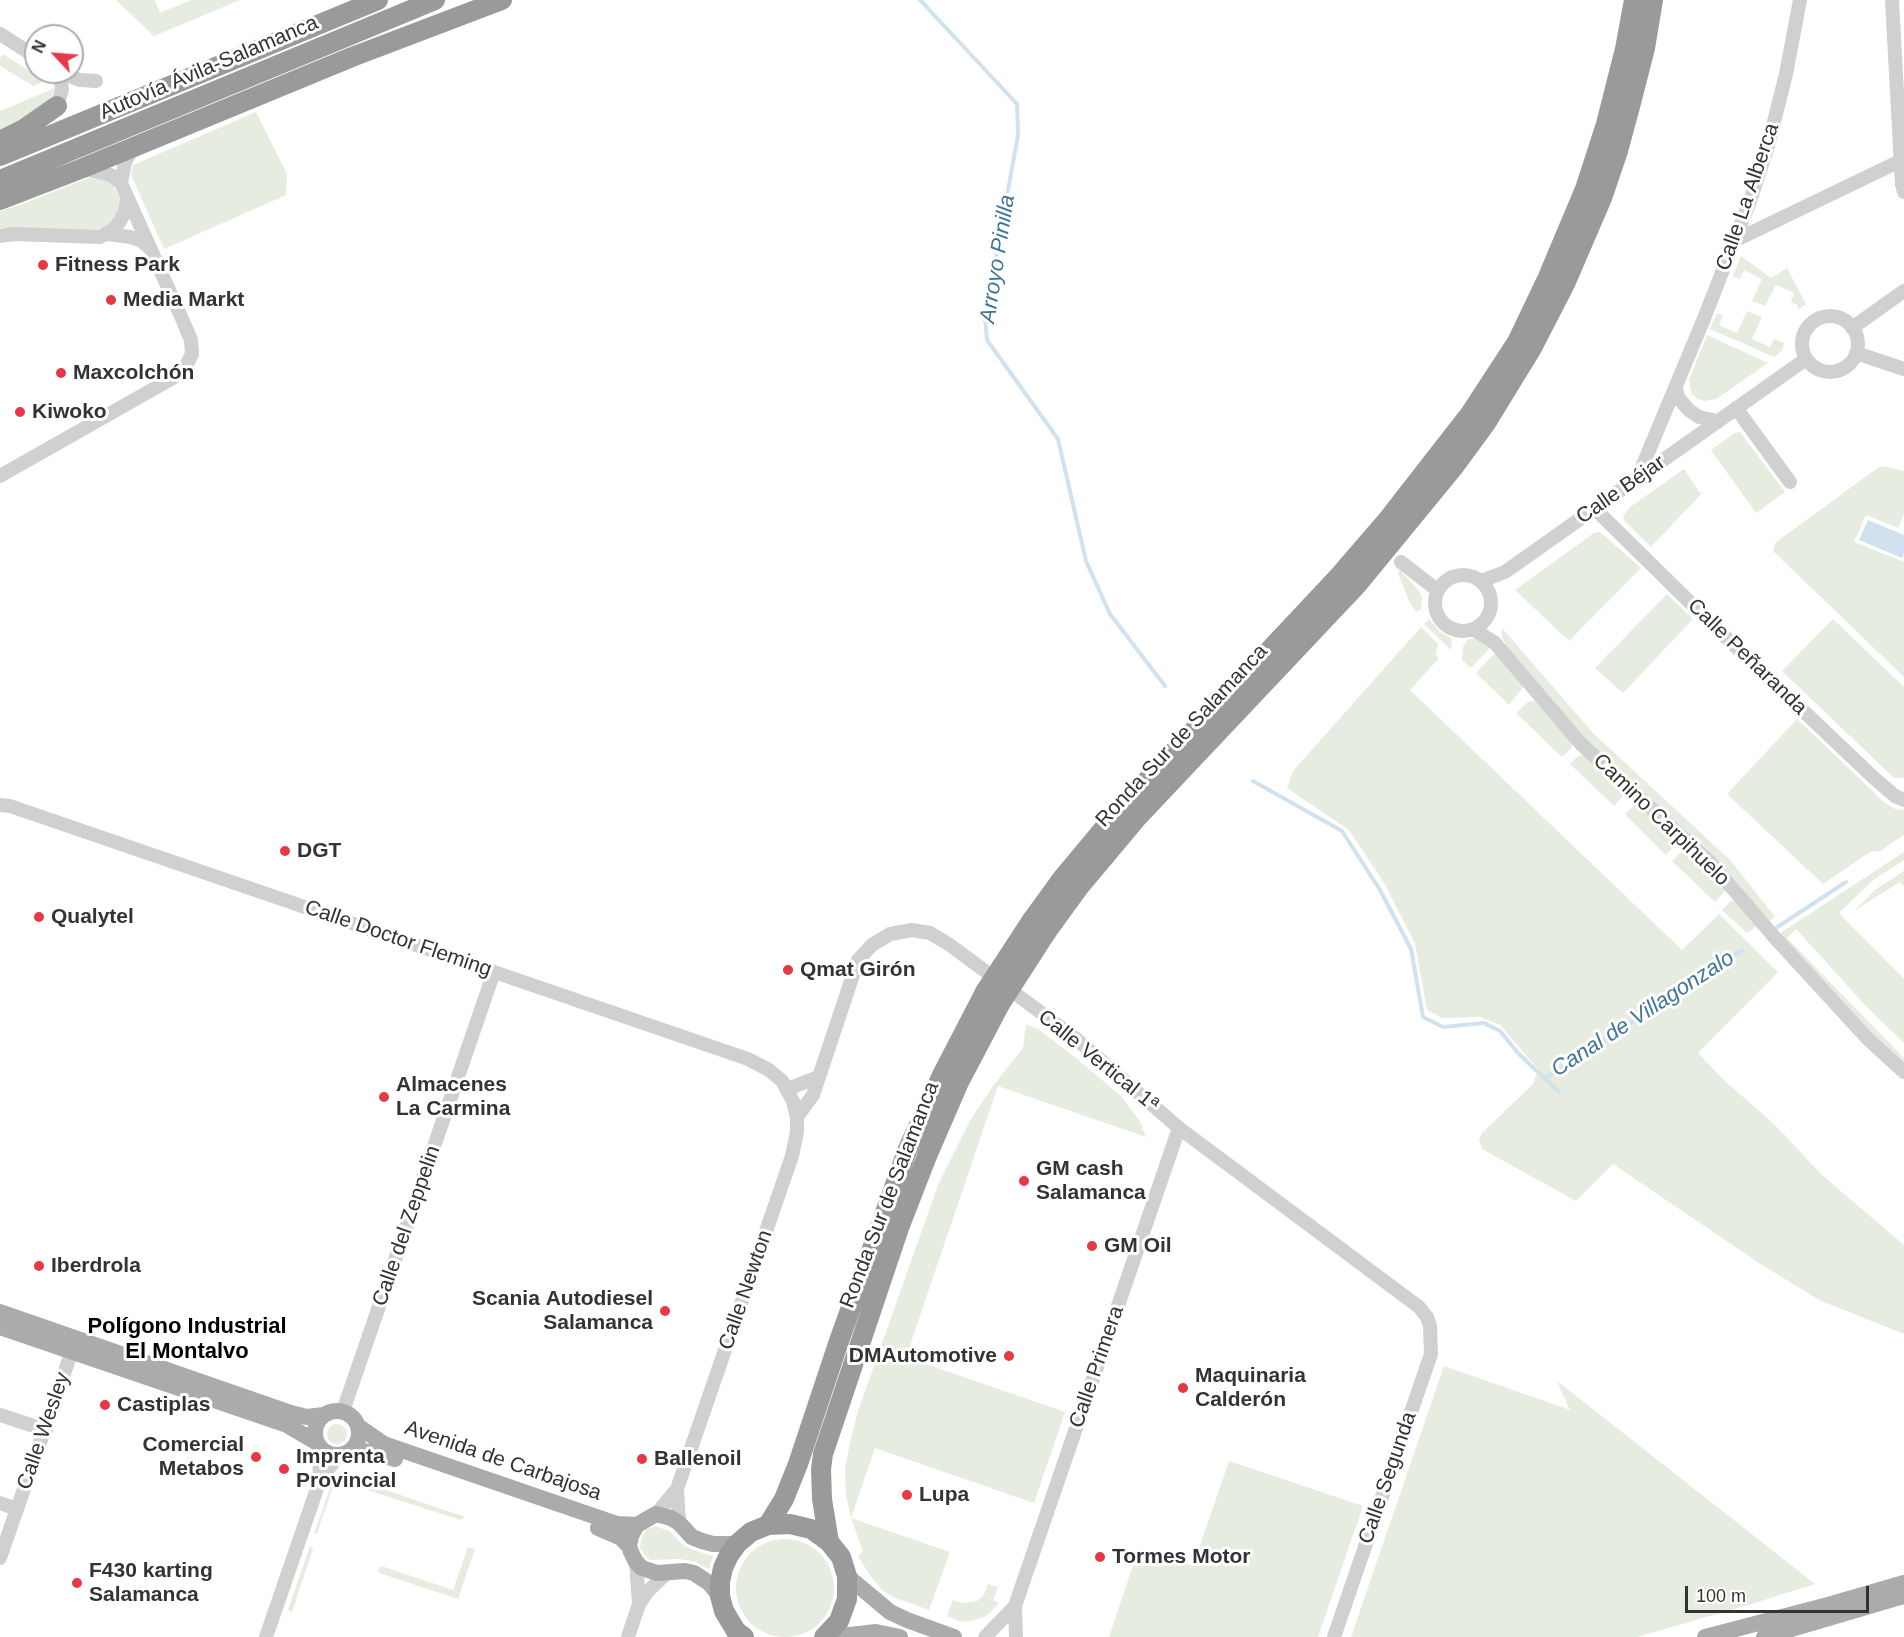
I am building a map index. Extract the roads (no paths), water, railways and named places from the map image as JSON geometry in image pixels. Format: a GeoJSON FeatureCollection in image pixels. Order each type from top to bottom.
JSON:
{"type":"FeatureCollection","features":[{"type":"Feature","properties":{"kind":"highway","name":"Autovía Ávila-Salamanca"},"geometry":{"type":"LineString","coordinates":[[0,156],[378,0]]}},
{"type":"Feature","properties":{"kind":"highway","name":"Autovía Ávila-Salamanca"},"geometry":{"type":"LineString","coordinates":[[0,180],[435,0]]}},
{"type":"Feature","properties":{"kind":"highway"},"geometry":{"type":"LineString","coordinates":[[0,200],[352,57],[502,0]]}},
{"type":"Feature","properties":{"kind":"highway","name":"Ronda Sur de Salamanca"},"geometry":{"type":"LineString","coordinates":[[768,1525],[784,1499],[798,1464],[907,1151],[943,1073],[1040,925],[1061,880],[1121,808],[1339,576],[1389,518],[1470,414],[1516,342],[1548,277],[1585,189],[1606,124],[1625,49],[1634,0]]}},
{"type":"Feature","properties":{"kind":"highway","name":"Ronda Sur de Salamanca"},"geometry":{"type":"LineString","coordinates":[[1040,925],[1079,887],[1136,819],[1357,585],[1453,468],[1486,423],[1532,348],[1565,284],[1602,198],[1631,103],[1645,48],[1653,0]]}},
{"type":"Feature","properties":{"kind":"highway"},"geometry":{"type":"LineString","coordinates":[[0,141],[24,129],[57,106]]}},
{"type":"Feature","properties":{"kind":"highway","name":"Ronda Sur de Salamanca"},"geometry":{"type":"LineString","coordinates":[[829,1542],[822,1499],[823,1454],[899,1228],[993,998]]}},
{"type":"Feature","properties":{"kind":"highway","name":"Ronda Sur de Salamanca"},"geometry":{"type":"LineString","coordinates":[[727,1637],[720,1582],[729,1555],[737,1544],[752,1532],[768,1525],[790,1524],[811,1529],[829,1542],[841,1557],[847,1576],[847,1599],[839,1621],[825,1637]]}},
{"type":"Feature","properties":{"kind":"highway"},"geometry":{"type":"LineString","coordinates":[[722,1604],[736,1631],[744,1637]]}},
{"type":"Feature","properties":{"kind":"main road"},"geometry":{"type":"LineString","coordinates":[[0,1312],[74,1345],[287,1425],[331,1455],[345,1453],[357,1443],[360,1435],[358,1426],[351,1416],[343,1411],[307,1417],[74,1345],[0,1327]]}},
{"type":"Feature","properties":{"kind":"main road"},"geometry":{"type":"LineString","coordinates":[[318,1444],[315,1432],[317,1423],[324,1415]]}},
{"type":"Feature","properties":{"kind":"main road","name":"Avenida de Carbajosa"},"geometry":{"type":"LineString","coordinates":[[358,1426],[384,1444],[617,1524],[637,1525]]}},
{"type":"Feature","properties":{"kind":"main road","name":"Avenida de Carbajosa"},"geometry":{"type":"LineString","coordinates":[[345,1453],[380,1454],[601,1529],[621,1538],[629,1545]]}},
{"type":"Feature","properties":{"kind":"main road"},"geometry":{"type":"LineString","coordinates":[[722,1604],[709,1583],[694,1573],[648,1571],[636,1562],[629,1545],[631,1536],[637,1525],[656,1514],[665,1515],[679,1523],[692,1537],[702,1541],[713,1544],[737,1544]]}},
{"type":"Feature","properties":{"kind":"main road"},"geometry":{"type":"LineString","coordinates":[[847,1576],[890,1612],[954,1637]]}},
{"type":"Feature","properties":{"kind":"main road"},"geometry":{"type":"LineString","coordinates":[[1764,1637],[1830,1611],[1901,1588]]}},
{"type":"Feature","properties":{"kind":"main road"},"geometry":{"type":"LineString","coordinates":[[1705,1637],[1830,1611]]}},
{"type":"Feature","properties":{"kind":"main road"},"geometry":{"type":"LineString","coordinates":[[833,1637],[876,1632],[900,1637]]}},
{"type":"Feature","properties":{"kind":"street","name":"Calle La Alberca"},"geometry":{"type":"LineString","coordinates":[[1637,479],[1750,201],[1768,146],[1786,74],[1800,0]]}},
{"type":"Feature","properties":{"kind":"street"},"geometry":{"type":"LineString","coordinates":[[1892,0],[1900,161],[1904,192]]}},
{"type":"Feature","properties":{"kind":"street"},"geometry":{"type":"LineString","coordinates":[[0,34],[24,49]]}},
{"type":"Feature","properties":{"kind":"street"},"geometry":{"type":"LineString","coordinates":[[84,80],[96,81]]}},
{"type":"Feature","properties":{"kind":"street"},"geometry":{"type":"LineString","coordinates":[[57,106],[62,90],[61,84]]}},
{"type":"Feature","properties":{"kind":"street"},"geometry":{"type":"LineString","coordinates":[[0,476],[171,379],[185,368],[192,354],[191,340],[122,183],[125,162],[134,146]]}},
{"type":"Feature","properties":{"kind":"street"},"geometry":{"type":"LineString","coordinates":[[1736,240],[1900,161]]}},
{"type":"Feature","properties":{"kind":"street"},"geometry":{"type":"LineString","coordinates":[[83,168],[111,175],[122,183]]}},
{"type":"Feature","properties":{"kind":"street"},"geometry":{"type":"LineString","coordinates":[[108,234],[114,230],[125,212],[127,198]]}},
{"type":"Feature","properties":{"kind":"street"},"geometry":{"type":"LineString","coordinates":[[1750,201],[1760,217],[1773,222]]}},
{"type":"Feature","properties":{"kind":"street"},"geometry":{"type":"LineString","coordinates":[[0,236],[13,234],[88,237],[108,234],[140,240],[150,249]]}},
{"type":"Feature","properties":{"kind":"street"},"geometry":{"type":"LineString","coordinates":[[1852,328],[1904,291]]}},
{"type":"Feature","properties":{"kind":"street"},"geometry":{"type":"LineString","coordinates":[[1826,316],[1838,318],[1852,328],[1858,340],[1856,353],[1854,359],[1845,367],[1833,372],[1821,370],[1806,359],[1802,347],[1804,335],[1810,324],[1816,320],[1826,316]]}},
{"type":"Feature","properties":{"kind":"street"},"geometry":{"type":"LineString","coordinates":[[1856,353],[1904,369]]}},
{"type":"Feature","properties":{"kind":"street","name":"Calle Béjar"},"geometry":{"type":"LineString","coordinates":[[1481,581],[1505,572],[1806,359]]}},
{"type":"Feature","properties":{"kind":"street"},"geometry":{"type":"LineString","coordinates":[[1676,387],[1678,398],[1690,411],[1699,417],[1717,421]]}},
{"type":"Feature","properties":{"kind":"street"},"geometry":{"type":"LineString","coordinates":[[1736,408],[1790,482]]}},
{"type":"Feature","properties":{"kind":"street","name":"Calle Peñaranda"},"geometry":{"type":"LineString","coordinates":[[1595,509],[1698,611],[1874,778],[1894,796],[1904,800]]}},
{"type":"Feature","properties":{"kind":"street"},"geometry":{"type":"LineString","coordinates":[[1401,562],[1437,590]]}},
{"type":"Feature","properties":{"kind":"street","name":"Calle Béjar"},"geometry":{"type":"LineString","coordinates":[[1490,594],[1505,572]]}},
{"type":"Feature","properties":{"kind":"street"},"geometry":{"type":"LineString","coordinates":[[1465,574],[1481,581],[1490,594],[1490,611],[1487,618],[1473,629],[1463,631],[1445,626],[1435,610],[1434,600],[1437,590],[1448,578],[1456,575],[1465,574]]}},
{"type":"Feature","properties":{"kind":"street","name":"Camino Carpihuelo"},"geometry":{"type":"LineString","coordinates":[[1487,618],[1495,643]]}},
{"type":"Feature","properties":{"kind":"street","name":"Camino Carpihuelo"},"geometry":{"type":"LineString","coordinates":[[1473,629],[1495,643],[1581,744],[1710,862],[1867,1038],[1904,1072]]}},
{"type":"Feature","properties":{"kind":"street","name":"Calle Doctor Fleming"},"geometry":{"type":"LineString","coordinates":[[0,805],[21,810],[747,1059],[769,1070],[788,1089]]}},
{"type":"Feature","properties":{"kind":"street","name":"Calle Vertical 1ª"},"geometry":{"type":"LineString","coordinates":[[797,1117],[813,1095],[858,960],[872,945],[890,934],[912,930],[930,933],[959,951],[1075,1038],[1179,1128],[1410,1299],[1426,1317]]}},
{"type":"Feature","properties":{"kind":"street","name":"Calle del Zeppelin"},"geometry":{"type":"LineString","coordinates":[[343,1411],[494,972]]}},
{"type":"Feature","properties":{"kind":"street"},"geometry":{"type":"LineString","coordinates":[[788,1089],[818,1077]]}},
{"type":"Feature","properties":{"kind":"street","name":"Calle Newton"},"geometry":{"type":"LineString","coordinates":[[656,1514],[677,1489],[792,1156],[797,1117],[788,1089]]}},
{"type":"Feature","properties":{"kind":"street","name":"Calle Primera"},"geometry":{"type":"LineString","coordinates":[[1017,1637],[1015,1606],[1179,1128]]}},
{"type":"Feature","properties":{"kind":"street","name":"Calle Segunda"},"geometry":{"type":"LineString","coordinates":[[1334,1637],[1431,1354],[1432,1336],[1426,1317]]}},
{"type":"Feature","properties":{"kind":"street","name":"Calle Wesley"},"geometry":{"type":"LineString","coordinates":[[0,1558],[74,1345]]}},
{"type":"Feature","properties":{"kind":"street"},"geometry":{"type":"LineString","coordinates":[[0,1415],[46,1430]]}},
{"type":"Feature","properties":{"kind":"street"},"geometry":{"type":"LineString","coordinates":[[266,1637],[320,1480],[318,1444]]}},
{"type":"Feature","properties":{"kind":"street"},"geometry":{"type":"LineString","coordinates":[[320,1480],[345,1453]]}},
{"type":"Feature","properties":{"kind":"street","name":"Calle Newton"},"geometry":{"type":"LineString","coordinates":[[677,1489],[679,1523]]}},
{"type":"Feature","properties":{"kind":"street"},"geometry":{"type":"LineString","coordinates":[[0,1503],[17,1509]]}},
{"type":"Feature","properties":{"kind":"street"},"geometry":{"type":"LineString","coordinates":[[636,1562],[639,1604]]}},
{"type":"Feature","properties":{"kind":"street"},"geometry":{"type":"LineString","coordinates":[[628,1637],[639,1604],[648,1591],[667,1573]]}},
{"type":"Feature","properties":{"kind":"street","name":"Calle Primera"},"geometry":{"type":"LineString","coordinates":[[985,1637],[1015,1606]]}},
{"type":"Feature","properties":{"kind":"water"},"geometry":{"type":"Polygon","coordinates":[[[1868,520],[1904,535],[1902,558],[1859,540],[1868,520]]]}},
{"type":"Feature","properties":{"kind":"waterway","name":"Arroyo Pinilla"},"geometry":{"type":"LineString","coordinates":[[920,0],[1017,104],[1018,135],[985,318],[987,340],[1058,439],[1086,561],[1110,614],[1165,686]]}},
{"type":"Feature","properties":{"kind":"waterway","name":"Arroyo Pinilla"},"geometry":{"type":"LineString","coordinates":[[1253,781],[1342,831],[1380,890],[1411,949],[1423,1017],[1443,1027],[1484,1023],[1500,1031],[1518,1053],[1559,1092]]}},
{"type":"Feature","properties":{"kind":"waterway","name":"Canal de Villagonzalo"},"geometry":{"type":"LineString","coordinates":[[1776,928],[1846,882]]}},
{"type":"Feature","properties":{"kind":"waterway","name":"Canal de Villagonzalo"},"geometry":{"type":"LineString","coordinates":[[1544,1079],[1742,950]]}},
{"type":"Feature","properties":{"kind":"place","name":"Fitness Park"},"geometry":{"type":"Point","coordinates":[43,265]}},
{"type":"Feature","properties":{"kind":"place","name":"Media Markt"},"geometry":{"type":"Point","coordinates":[111,300]}},
{"type":"Feature","properties":{"kind":"place","name":"Maxcolchón"},"geometry":{"type":"Point","coordinates":[61,373]}},
{"type":"Feature","properties":{"kind":"place","name":"Kiwoko"},"geometry":{"type":"Point","coordinates":[20,412]}},
{"type":"Feature","properties":{"kind":"place","name":"DGT"},"geometry":{"type":"Point","coordinates":[285,851]}},
{"type":"Feature","properties":{"kind":"place","name":"Qualytel"},"geometry":{"type":"Point","coordinates":[39,917]}},
{"type":"Feature","properties":{"kind":"place","name":"Qmat Girón"},"geometry":{"type":"Point","coordinates":[788,970]}},
{"type":"Feature","properties":{"kind":"place","name":"Almacenes La Carmina"},"geometry":{"type":"Point","coordinates":[384,1097]}},
{"type":"Feature","properties":{"kind":"place","name":"GM cash Salamanca"},"geometry":{"type":"Point","coordinates":[1024,1181]}},
{"type":"Feature","properties":{"kind":"place","name":"GM Oil"},"geometry":{"type":"Point","coordinates":[1092,1246]}},
{"type":"Feature","properties":{"kind":"place","name":"Iberdrola"},"geometry":{"type":"Point","coordinates":[39,1266]}},
{"type":"Feature","properties":{"kind":"place","name":"Scania Autodiesel Salamanca"},"geometry":{"type":"Point","coordinates":[665,1311]}},
{"type":"Feature","properties":{"kind":"place","name":"DMAutomotive"},"geometry":{"type":"Point","coordinates":[1009,1356]}},
{"type":"Feature","properties":{"kind":"place","name":"Maquinaria Calderón"},"geometry":{"type":"Point","coordinates":[1183,1388]}},
{"type":"Feature","properties":{"kind":"place","name":"Castiplas"},"geometry":{"type":"Point","coordinates":[105,1405]}},
{"type":"Feature","properties":{"kind":"place","name":"Comercial Metabos"},"geometry":{"type":"Point","coordinates":[256,1457]}},
{"type":"Feature","properties":{"kind":"place","name":"Ballenoil"},"geometry":{"type":"Point","coordinates":[642,1459]}},
{"type":"Feature","properties":{"kind":"place","name":"Imprenta Provincial"},"geometry":{"type":"Point","coordinates":[284,1469]}},
{"type":"Feature","properties":{"kind":"place","name":"Lupa"},"geometry":{"type":"Point","coordinates":[907,1495]}},
{"type":"Feature","properties":{"kind":"place","name":"Tormes Motor"},"geometry":{"type":"Point","coordinates":[1100,1557]}},
{"type":"Feature","properties":{"kind":"place","name":"F430 karting Salamanca"},"geometry":{"type":"Point","coordinates":[77,1583]}},
{"type":"Feature","properties":{"kind":"district","name":"Polígono Industrial El Montalvo"},"geometry":{"type":"Point","coordinates":[187,1340]}}]}
